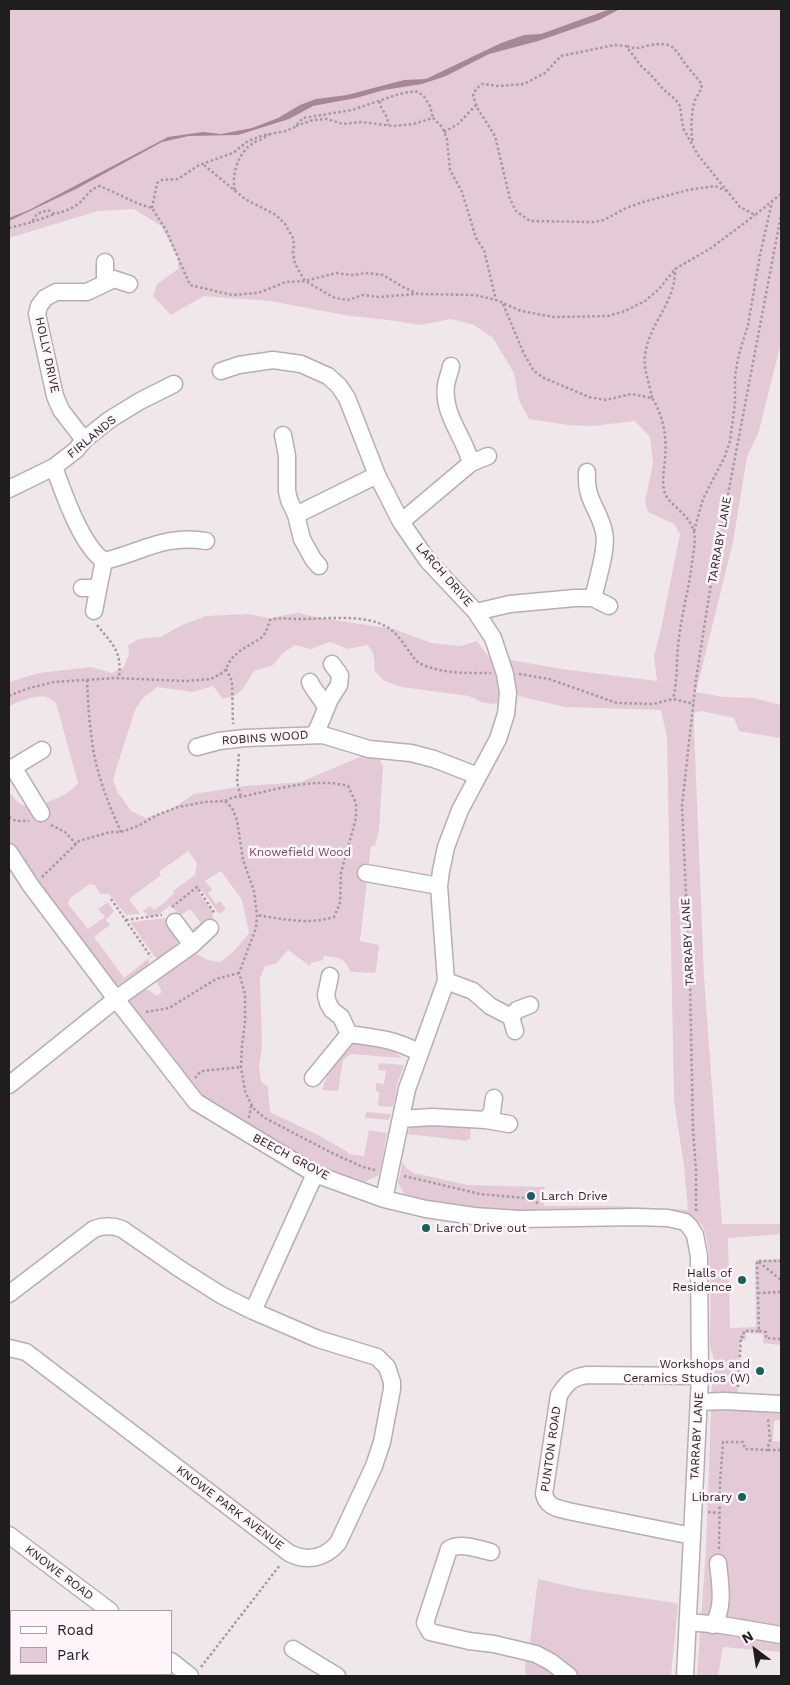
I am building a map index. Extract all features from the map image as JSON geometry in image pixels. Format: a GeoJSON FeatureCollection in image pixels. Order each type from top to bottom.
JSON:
{"type":"FeatureCollection","features":[{"type":"Feature","properties":{"kind":"street"},"geometry":{"type":"LineString","coordinates":[[105,262],[105,282]]}},
{"type":"Feature","properties":{"kind":"street","name":"HOLLY DRIVE"},"geometry":{"type":"LineString","coordinates":[[84,440],[61,410],[55,396],[37,314],[39,306],[45,298],[56,292],[87,292],[114,279],[129,284]]}},
{"type":"Feature","properties":{"kind":"street","name":"LARCH DRIVE"},"geometry":{"type":"LineString","coordinates":[[221,370],[272,360],[301,364],[328,376],[339,386],[347,398],[377,475],[401,522],[428,561],[476,612],[493,638],[505,674],[508,692],[506,714],[498,739],[460,810],[446,847],[440,886],[446,982],[428,1036],[407,1089],[384,1199]]}},
{"type":"Feature","properties":{"kind":"street"},"geometry":{"type":"LineString","coordinates":[[452,366],[446,386],[446,402],[452,421],[471,463]]}},
{"type":"Feature","properties":{"kind":"street","name":"FIRLANDS"},"geometry":{"type":"LineString","coordinates":[[9,489],[54,467],[76,450],[84,440],[108,420],[140,400],[174,384]]}},
{"type":"Feature","properties":{"kind":"street"},"geometry":{"type":"LineString","coordinates":[[283,435],[287,456],[287,491],[289,500],[296,515],[302,538],[319,566]]}},
{"type":"Feature","properties":{"kind":"street"},"geometry":{"type":"LineString","coordinates":[[401,522],[471,463],[488,456]]}},
{"type":"Feature","properties":{"kind":"street"},"geometry":{"type":"LineString","coordinates":[[54,467],[83,535],[90,548],[104,562]]}},
{"type":"Feature","properties":{"kind":"street"},"geometry":{"type":"LineString","coordinates":[[588,469],[587,491],[605,533],[605,543],[593,598]]}},
{"type":"Feature","properties":{"kind":"street"},"geometry":{"type":"LineString","coordinates":[[296,515],[377,475]]}},
{"type":"Feature","properties":{"kind":"street"},"geometry":{"type":"LineString","coordinates":[[104,562],[167,541],[191,539],[206,541]]}},
{"type":"Feature","properties":{"kind":"street"},"geometry":{"type":"LineString","coordinates":[[94,612],[104,562]]}},
{"type":"Feature","properties":{"kind":"street"},"geometry":{"type":"LineString","coordinates":[[82,588],[93,588],[99,585]]}},
{"type":"Feature","properties":{"kind":"street"},"geometry":{"type":"LineString","coordinates":[[476,612],[510,604],[562,598],[593,598],[609,606]]}},
{"type":"Feature","properties":{"kind":"street"},"geometry":{"type":"LineString","coordinates":[[314,735],[330,699],[340,685],[340,675],[332,664]]}},
{"type":"Feature","properties":{"kind":"street"},"geometry":{"type":"LineString","coordinates":[[310,682],[313,690],[322,699],[326,709]]}},
{"type":"Feature","properties":{"kind":"street","name":"ROBINS WOOD"},"geometry":{"type":"LineString","coordinates":[[197,747],[219,741],[245,738],[323,735],[368,750],[411,753],[434,759],[478,776]]}},
{"type":"Feature","properties":{"kind":"street"},"geometry":{"type":"LineString","coordinates":[[42,750],[11,768],[42,812]]}},
{"type":"Feature","properties":{"kind":"street","name":"BEECH GROVE"},"geometry":{"type":"LineString","coordinates":[[9,852],[31,886],[196,1102],[315,1174],[384,1199],[426,1209],[474,1216],[519,1219],[668,1218],[685,1222],[696,1235]]}},
{"type":"Feature","properties":{"kind":"street"},"geometry":{"type":"LineString","coordinates":[[366,873],[440,886]]}},
{"type":"Feature","properties":{"kind":"street"},"geometry":{"type":"LineString","coordinates":[[175,922],[192,945]]}},
{"type":"Feature","properties":{"kind":"street"},"geometry":{"type":"LineString","coordinates":[[9,1085],[116,999],[192,945],[210,928]]}},
{"type":"Feature","properties":{"kind":"street"},"geometry":{"type":"LineString","coordinates":[[330,976],[326,995],[328,1003],[332,1010],[341,1017],[349,1034]]}},
{"type":"Feature","properties":{"kind":"street"},"geometry":{"type":"LineString","coordinates":[[446,982],[473,991],[513,1024],[517,1010],[530,1005]]}},
{"type":"Feature","properties":{"kind":"street"},"geometry":{"type":"LineString","coordinates":[[349,1034],[389,1040],[403,1044],[420,1053]]}},
{"type":"Feature","properties":{"kind":"street"},"geometry":{"type":"LineString","coordinates":[[313,1078],[349,1034]]}},
{"type":"Feature","properties":{"kind":"street"},"geometry":{"type":"LineString","coordinates":[[486,1120],[492,1112],[494,1098]]}},
{"type":"Feature","properties":{"kind":"street"},"geometry":{"type":"LineString","coordinates":[[401,1119],[486,1120],[509,1124]]}},
{"type":"Feature","properties":{"kind":"street"},"geometry":{"type":"LineString","coordinates":[[254,1311],[315,1174]]}},
{"type":"Feature","properties":{"kind":"street","name":"KNOWE PARK AVENUE"},"geometry":{"type":"LineString","coordinates":[[9,1294],[94,1229],[108,1225],[122,1229],[180,1270],[221,1295],[318,1339],[377,1357],[387,1367],[392,1382],[391,1397],[382,1442],[374,1466],[338,1543],[326,1554],[312,1559],[304,1559],[289,1553],[26,1352],[9,1348]]}},
{"type":"Feature","properties":{"kind":"street","name":"TARRABY LANE"},"geometry":{"type":"LineString","coordinates":[[685,1676],[700,1376],[699,1256],[696,1235]]}},
{"type":"Feature","properties":{"kind":"street","name":"PUNTON ROAD"},"geometry":{"type":"LineString","coordinates":[[692,1536],[553,1507],[547,1502],[544,1494],[559,1395],[568,1382],[578,1376],[587,1375],[700,1376]]}},
{"type":"Feature","properties":{"kind":"street"},"geometry":{"type":"LineString","coordinates":[[699,1402],[775,1404]]}},
{"type":"Feature","properties":{"kind":"street","name":"KNOWE ROAD"},"geometry":{"type":"LineString","coordinates":[[9,1535],[109,1610]]}},
{"type":"Feature","properties":{"kind":"street"},"geometry":{"type":"LineString","coordinates":[[491,1552],[456,1545],[449,1549],[425,1623],[427,1628],[430,1632],[536,1654],[552,1662],[569,1676]]}},
{"type":"Feature","properties":{"kind":"street"},"geometry":{"type":"LineString","coordinates":[[713,1625],[718,1617],[721,1596],[718,1564]]}},
{"type":"Feature","properties":{"kind":"street"},"geometry":{"type":"LineString","coordinates":[[688,1622],[781,1635]]}},
{"type":"Feature","properties":{"kind":"street"},"geometry":{"type":"LineString","coordinates":[[293,1649],[337,1676]]}},
{"type":"Feature","properties":{"kind":"street"},"geometry":{"type":"LineString","coordinates":[[172,1661],[195,1672]]}},
{"type":"Feature","properties":{"kind":"path"},"geometry":{"type":"LineString","coordinates":[[694,146],[691,128],[694,102],[700,94],[702,86],[678,50],[664,43],[634,49],[616,45],[561,56],[545,73],[524,84],[500,86],[482,84],[476,89],[473,96],[476,105],[495,136],[510,199],[516,211],[530,221],[598,221],[643,202],[688,190],[715,186],[727,191]]}},
{"type":"Feature","properties":{"kind":"path"},"geometry":{"type":"LineString","coordinates":[[626,46],[641,66],[680,106],[684,128],[698,155],[740,206],[755,214]]}},
{"type":"Feature","properties":{"kind":"path"},"geometry":{"type":"LineString","coordinates":[[295,126],[303,118],[352,110],[399,94],[416,91],[423,95],[430,106],[433,118],[443,128],[447,140],[450,170],[462,192],[476,238],[484,250],[496,300]]}},
{"type":"Feature","properties":{"kind":"path"},"geometry":{"type":"LineString","coordinates":[[380,100],[380,107],[388,116],[388,125]]}},
{"type":"Feature","properties":{"kind":"path"},"geometry":{"type":"LineString","coordinates":[[444,132],[458,124],[476,105]]}},
{"type":"Feature","properties":{"kind":"path"},"geometry":{"type":"LineString","coordinates":[[152,208],[157,183],[162,180],[178,179],[203,164],[233,153],[248,141],[286,131],[313,120],[327,119],[343,124],[362,122],[404,126],[433,118]]}},
{"type":"Feature","properties":{"kind":"path"},"geometry":{"type":"LineString","coordinates":[[235,191],[233,184],[238,162],[250,145],[271,134]]}},
{"type":"Feature","properties":{"kind":"path"},"geometry":{"type":"LineString","coordinates":[[203,164],[235,191],[255,205],[276,215],[285,224],[293,238],[295,264],[304,281],[334,298],[348,300],[363,295],[379,297],[406,294],[475,295],[496,300],[521,310],[554,317],[608,316],[625,311],[645,301],[659,289],[675,269],[711,248],[781,194]]}},
{"type":"Feature","properties":{"kind":"path"},"geometry":{"type":"LineString","coordinates":[[9,228],[66,211],[79,203],[95,187],[100,186],[152,208],[166,230],[190,285],[232,294],[258,293],[286,282],[304,281],[336,273],[383,275],[418,294]]}},
{"type":"Feature","properties":{"kind":"path"},"geometry":{"type":"LineString","coordinates":[[673,699],[677,685],[679,638],[694,548],[694,533],[703,499],[730,442],[735,403],[735,376],[739,354],[748,325],[772,202]]}},
{"type":"Feature","properties":{"kind":"path"},"geometry":{"type":"LineString","coordinates":[[32,222],[37,214],[48,210],[54,214]]}},
{"type":"Feature","properties":{"kind":"path","name":"TARRABY LANE"},"geometry":{"type":"LineString","coordinates":[[696,1235],[696,1171],[682,806],[696,679],[710,593],[781,215]]}},
{"type":"Feature","properties":{"kind":"path"},"geometry":{"type":"LineString","coordinates":[[675,269],[671,295],[649,340],[645,356],[646,370],[652,398],[659,408],[666,439],[664,492],[667,500],[684,514],[694,533]]}},
{"type":"Feature","properties":{"kind":"path"},"geometry":{"type":"LineString","coordinates":[[503,303],[524,354],[534,371],[544,378],[589,398],[606,400],[631,394],[652,398]]}},
{"type":"Feature","properties":{"kind":"path"},"geometry":{"type":"LineString","coordinates":[[94,612],[98,626],[109,638],[118,654],[120,664],[119,678]]}},
{"type":"Feature","properties":{"kind":"path"},"geometry":{"type":"LineString","coordinates":[[86,680],[94,752],[109,806],[121,832]]}},
{"type":"Feature","properties":{"kind":"path"},"geometry":{"type":"LineString","coordinates":[[31,886],[80,841],[110,832],[121,832],[138,826],[157,815],[178,808],[205,802],[225,801],[234,797],[240,798],[310,784],[335,782],[348,786],[356,802],[356,818],[341,873],[340,903],[334,917],[320,922],[288,920],[257,915]]}},
{"type":"Feature","properties":{"kind":"path"},"geometry":{"type":"LineString","coordinates":[[225,801],[232,808],[237,820],[243,860],[254,891],[257,915],[256,928],[239,973],[245,994],[245,1022],[241,1067],[245,1091],[251,1104],[265,1118],[364,1168],[480,1194],[524,1198],[539,1203],[550,1218]]}},
{"type":"Feature","properties":{"kind":"path"},"geometry":{"type":"LineString","coordinates":[[111,899],[159,968]]}},
{"type":"Feature","properties":{"kind":"path"},"geometry":{"type":"LineString","coordinates":[[132,1020],[147,1012],[169,1008],[216,979],[239,973]]}},
{"type":"Feature","properties":{"kind":"path"},"geometry":{"type":"LineString","coordinates":[[185,1088],[201,1071],[241,1067]]}},
{"type":"Feature","properties":{"kind":"path"},"geometry":{"type":"LineString","coordinates":[[757,1261],[781,1261]]}},
{"type":"Feature","properties":{"kind":"path"},"geometry":{"type":"LineString","coordinates":[[757,1261],[781,1280]]}},
{"type":"Feature","properties":{"kind":"path"},"geometry":{"type":"LineString","coordinates":[[757,1261],[759,1332]]}},
{"type":"Feature","properties":{"kind":"path"},"geometry":{"type":"LineString","coordinates":[[758,1292],[781,1292]]}},
{"type":"Feature","properties":{"kind":"path"},"geometry":{"type":"LineString","coordinates":[[737,1402],[740,1337],[743,1337],[744,1331],[766,1332],[766,1338],[781,1338]]}},
{"type":"Feature","properties":{"kind":"path"},"geometry":{"type":"LineString","coordinates":[[768,1450],[775,1404]]}},
{"type":"Feature","properties":{"kind":"path"},"geometry":{"type":"LineString","coordinates":[[718,1564],[723,1442],[743,1442],[745,1449],[781,1450]]}},
{"type":"Feature","properties":{"kind":"path"},"geometry":{"type":"LineString","coordinates":[[195,1672],[289,1553]]}},
{"type":"Feature","properties":{"kind":"green space"},"geometry":{"type":"Polygon","coordinates":[[[9,9],[781,9],[781,342],[759,431],[747,457],[733,542],[696,692],[724,697],[754,698],[781,705],[781,737],[739,731],[734,718],[701,711],[694,713],[694,727],[704,977],[722,1224],[781,1224],[781,1234],[728,1238],[730,1328],[756,1327],[756,1260],[781,1259],[781,1345],[763,1343],[763,1334],[746,1333],[746,1340],[740,1341],[737,1400],[781,1401],[781,1420],[774,1421],[773,1441],[781,1442],[781,1652],[723,1647],[718,1676],[697,1676],[706,1548],[713,1356],[710,1346],[710,1263],[705,1232],[701,1224],[690,1217],[669,1211],[484,1210],[442,1204],[409,1196],[404,1193],[398,1183],[403,1162],[406,1168],[414,1173],[468,1185],[545,1187],[544,1206],[615,1206],[688,1210],[684,1166],[674,1100],[667,738],[661,710],[565,707],[518,696],[515,680],[505,659],[561,669],[657,681],[654,656],[680,534],[674,524],[648,512],[645,502],[653,463],[650,437],[635,421],[593,426],[568,425],[529,419],[519,400],[514,373],[493,338],[474,325],[451,319],[420,325],[350,316],[270,301],[204,296],[171,315],[153,296],[157,284],[178,269],[178,257],[161,226],[134,209],[98,211],[9,238],[9,9]]]}},
{"type":"Feature","properties":{"kind":"green space","name":"Knowefield Wood"},"geometry":{"type":"Polygon","coordinates":[[[298,613],[394,629],[431,643],[460,646],[477,641],[499,671],[500,703],[491,704],[481,702],[469,696],[401,687],[383,680],[374,670],[374,657],[367,645],[348,649],[330,642],[311,649],[295,645],[283,653],[273,665],[254,671],[241,690],[228,698],[222,698],[213,686],[193,692],[157,687],[142,699],[135,710],[113,779],[117,791],[131,811],[146,818],[172,809],[194,794],[245,786],[301,782],[362,756],[380,760],[383,766],[379,830],[375,846],[371,846],[360,941],[379,945],[376,971],[374,973],[351,972],[346,963],[341,959],[324,956],[323,960],[311,963],[310,966],[288,950],[277,963],[265,966],[260,978],[262,1048],[259,1066],[261,1082],[268,1087],[270,1112],[318,1135],[348,1152],[348,1154],[364,1156],[369,1130],[387,1133],[380,1172],[377,1176],[365,1182],[327,1170],[288,1151],[206,1104],[128,1002],[142,989],[149,990],[157,996],[162,992],[155,978],[186,956],[196,954],[208,960],[220,962],[235,950],[249,933],[242,900],[221,871],[205,881],[212,890],[208,893],[216,904],[220,901],[226,909],[219,914],[201,889],[198,891],[213,913],[213,917],[206,926],[198,931],[192,929],[200,924],[200,922],[190,909],[180,916],[171,905],[158,915],[149,917],[143,911],[150,906],[154,910],[174,894],[173,891],[195,875],[197,863],[188,851],[159,872],[161,875],[129,899],[140,914],[126,915],[109,894],[100,894],[95,885],[90,884],[70,898],[68,904],[88,929],[105,917],[98,909],[108,902],[114,911],[106,920],[110,925],[94,937],[124,978],[149,958],[149,963],[137,975],[122,984],[112,987],[9,842],[9,792],[17,802],[29,806],[53,800],[74,788],[78,783],[56,703],[51,699],[39,696],[9,706],[9,682],[39,673],[91,667],[112,673],[124,667],[129,654],[128,645],[139,639],[160,637],[182,625],[206,616],[249,614],[269,618],[298,613]]]}},
{"type":"Feature","properties":{"kind":"green space"},"geometry":{"type":"Polygon","coordinates":[[[166,918],[179,939],[172,952],[159,959],[154,956],[130,922],[166,918]]]}},
{"type":"Feature","properties":{"kind":"green space"},"geometry":{"type":"Polygon","coordinates":[[[353,1041],[379,1045],[392,1050],[402,1058],[351,1054],[343,1060],[338,1091],[322,1090],[334,1064],[353,1041]]]}},
{"type":"Feature","properties":{"kind":"green space"},"geometry":{"type":"Polygon","coordinates":[[[379,1063],[404,1065],[397,1085],[393,1107],[378,1106],[379,1092],[376,1091],[376,1083],[384,1084],[386,1071],[378,1070],[379,1063]]]}},
{"type":"Feature","properties":{"kind":"green space"},"geometry":{"type":"Polygon","coordinates":[[[366,1112],[391,1114],[389,1120],[365,1118],[366,1112]]]}},
{"type":"Feature","properties":{"kind":"green space"},"geometry":{"type":"Polygon","coordinates":[[[434,1124],[471,1127],[470,1140],[407,1134],[410,1128],[434,1124]]]}},
{"type":"Feature","properties":{"kind":"green space"},"geometry":{"type":"Polygon","coordinates":[[[538,1579],[581,1589],[676,1603],[678,1605],[671,1676],[566,1676],[529,1649],[538,1579]]]}},
{"type":"Feature","properties":{"kind":"green space"},"geometry":{"type":"Polygon","coordinates":[[[526,1661],[532,1661],[561,1676],[526,1676],[526,1661]]]}},
{"type":"Feature","properties":{"kind":"shaded area"},"geometry":{"type":"Polygon","coordinates":[[[610,9],[620,9],[599,20],[538,41],[489,54],[446,76],[422,84],[384,90],[356,98],[313,106],[289,119],[238,135],[189,136],[162,142],[76,189],[9,221],[9,218],[29,210],[168,137],[203,132],[221,134],[252,128],[278,118],[300,105],[316,99],[347,95],[404,80],[426,79],[501,43],[524,35],[541,34],[610,9]]]}},
{"type":"Feature","properties":{"kind":"place","name":"Larch Drive"},"geometry":{"type":"Point","coordinates":[531,1196]}},
{"type":"Feature","properties":{"kind":"place","name":"Larch Drive out"},"geometry":{"type":"Point","coordinates":[426,1228]}},
{"type":"Feature","properties":{"kind":"place","name":"Halls of Residence"},"geometry":{"type":"Point","coordinates":[742,1280]}},
{"type":"Feature","properties":{"kind":"place","name":"Workshops and Ceramics Studios (W)"},"geometry":{"type":"Point","coordinates":[760,1371]}},
{"type":"Feature","properties":{"kind":"place","name":"Library"},"geometry":{"type":"Point","coordinates":[742,1497]}}]}
